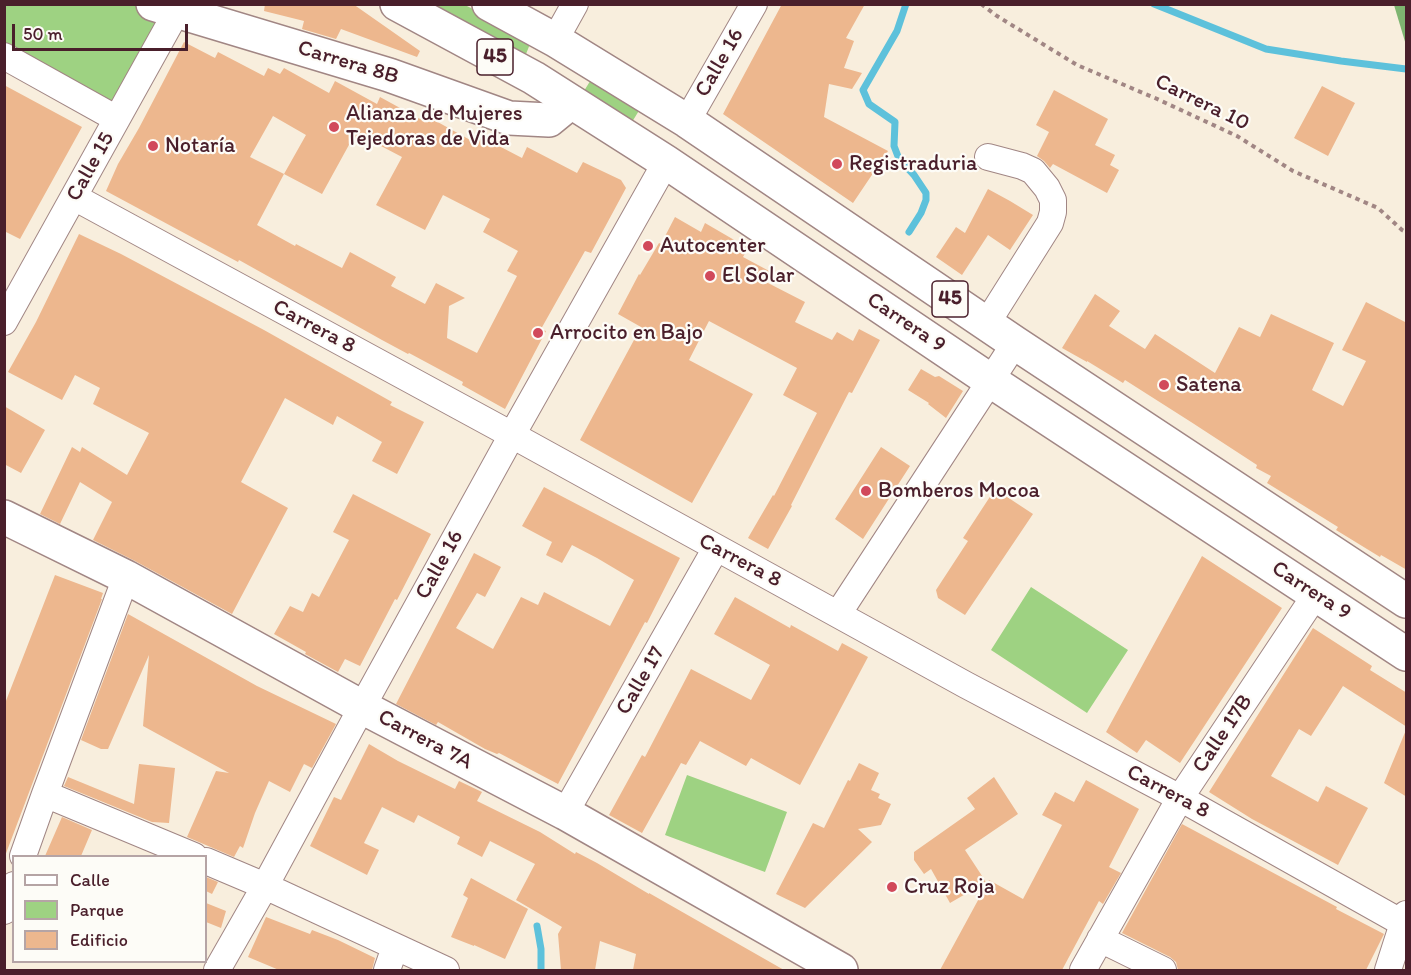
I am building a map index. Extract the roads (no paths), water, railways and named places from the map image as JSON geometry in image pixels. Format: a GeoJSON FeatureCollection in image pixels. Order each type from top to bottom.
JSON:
{"type":"FeatureCollection","features":[{"type":"Feature","properties":{"kind":"main road","name":"Carrera 9"},"geometry":{"type":"LineString","coordinates":[[397,4],[534,78],[666,162],[991,381],[1407,654]]}},
{"type":"Feature","properties":{"kind":"main road","name":"Carrera 9"},"geometry":{"type":"LineString","coordinates":[[489,4],[555,40],[687,121],[1015,343],[1407,601]]}},
{"type":"Feature","properties":{"kind":"main road","name":"Carrera 8B"},"geometry":{"type":"LineString","coordinates":[[165,8],[389,75],[509,118],[549,120],[571,102]]}},
{"type":"Feature","properties":{"kind":"main road","name":"Carrera 7A"},"geometry":{"type":"LineString","coordinates":[[4,517],[126,577],[362,707],[566,813],[827,967]]}},
{"type":"Feature","properties":{"kind":"street"},"geometry":{"type":"LineString","coordinates":[[555,40],[575,4]]}},
{"type":"Feature","properties":{"kind":"street","name":"Calle 16"},"geometry":{"type":"LineString","coordinates":[[687,121],[754,4]]}},
{"type":"Feature","properties":{"kind":"street","name":"Calle 15"},"geometry":{"type":"LineString","coordinates":[[8,308],[117,119],[165,8]]}},
{"type":"Feature","properties":{"kind":"street"},"geometry":{"type":"LineString","coordinates":[[4,56],[117,119]]}},
{"type":"Feature","properties":{"kind":"street"},"geometry":{"type":"LineString","coordinates":[[987,323],[1050,223],[1053,212],[1053,200],[1047,188],[1033,171],[988,157]]}},
{"type":"Feature","properties":{"kind":"street","name":"Calle 16"},"geometry":{"type":"LineString","coordinates":[[217,970],[266,886],[512,435],[666,162]]}},
{"type":"Feature","properties":{"kind":"street","name":"Carrera 8"},"geometry":{"type":"LineString","coordinates":[[74,197],[966,685],[1405,920]]}},
{"type":"Feature","properties":{"kind":"street"},"geometry":{"type":"LineString","coordinates":[[838,614],[1015,343]]}},
{"type":"Feature","properties":{"kind":"street","name":"Calle 17"},"geometry":{"type":"LineString","coordinates":[[566,813],[716,548]]}},
{"type":"Feature","properties":{"kind":"street"},"geometry":{"type":"LineString","coordinates":[[23,855],[126,577]]}},
{"type":"Feature","properties":{"kind":"street","name":"Calle 17B"},"geometry":{"type":"LineString","coordinates":[[1083,970],[1180,798],[1316,594]]}},
{"type":"Feature","properties":{"kind":"street"},"geometry":{"type":"LineString","coordinates":[[45,794],[192,855]]}},
{"type":"Feature","properties":{"kind":"street"},"geometry":{"type":"LineString","coordinates":[[207,861],[266,886],[391,959],[446,970]]}},
{"type":"Feature","properties":{"kind":"street"},"geometry":{"type":"LineString","coordinates":[[4,911],[12,890]]}},
{"type":"Feature","properties":{"kind":"street"},"geometry":{"type":"LineString","coordinates":[[1388,970],[1405,920]]}},
{"type":"Feature","properties":{"kind":"street"},"geometry":{"type":"LineString","coordinates":[[1100,939],[1163,970]]}},
{"type":"Feature","properties":{"kind":"waterway"},"geometry":{"type":"LineString","coordinates":[[906,4],[897,31],[863,90],[869,104],[895,122],[894,146],[899,159],[926,193],[921,213],[909,232]]}},
{"type":"Feature","properties":{"kind":"waterway"},"geometry":{"type":"LineString","coordinates":[[1154,4],[1266,49],[1406,69]]}},
{"type":"Feature","properties":{"kind":"waterway"},"geometry":{"type":"LineString","coordinates":[[537,926],[541,949],[541,970]]}},
{"type":"Feature","properties":{"kind":"place","name":"Alianza de Mujeres Tejedoras de Vida"},"geometry":{"type":"Point","coordinates":[334,127]}},
{"type":"Feature","properties":{"kind":"place","name":"Notaría"},"geometry":{"type":"Point","coordinates":[153,146]}},
{"type":"Feature","properties":{"kind":"place","name":"Registraduria"},"geometry":{"type":"Point","coordinates":[837,164]}},
{"type":"Feature","properties":{"kind":"place","name":"Autocenter"},"geometry":{"type":"Point","coordinates":[648,246]}},
{"type":"Feature","properties":{"kind":"place","name":"El Solar"},"geometry":{"type":"Point","coordinates":[710,276]}},
{"type":"Feature","properties":{"kind":"place","name":"Arrocito en Bajo"},"geometry":{"type":"Point","coordinates":[538,333]}},
{"type":"Feature","properties":{"kind":"place","name":"Satena"},"geometry":{"type":"Point","coordinates":[1164,385]}},
{"type":"Feature","properties":{"kind":"place","name":"Bomberos Mocoa"},"geometry":{"type":"Point","coordinates":[866,491]}},
{"type":"Feature","properties":{"kind":"place","name":"Cruz Roja"},"geometry":{"type":"Point","coordinates":[892,887]}}]}
